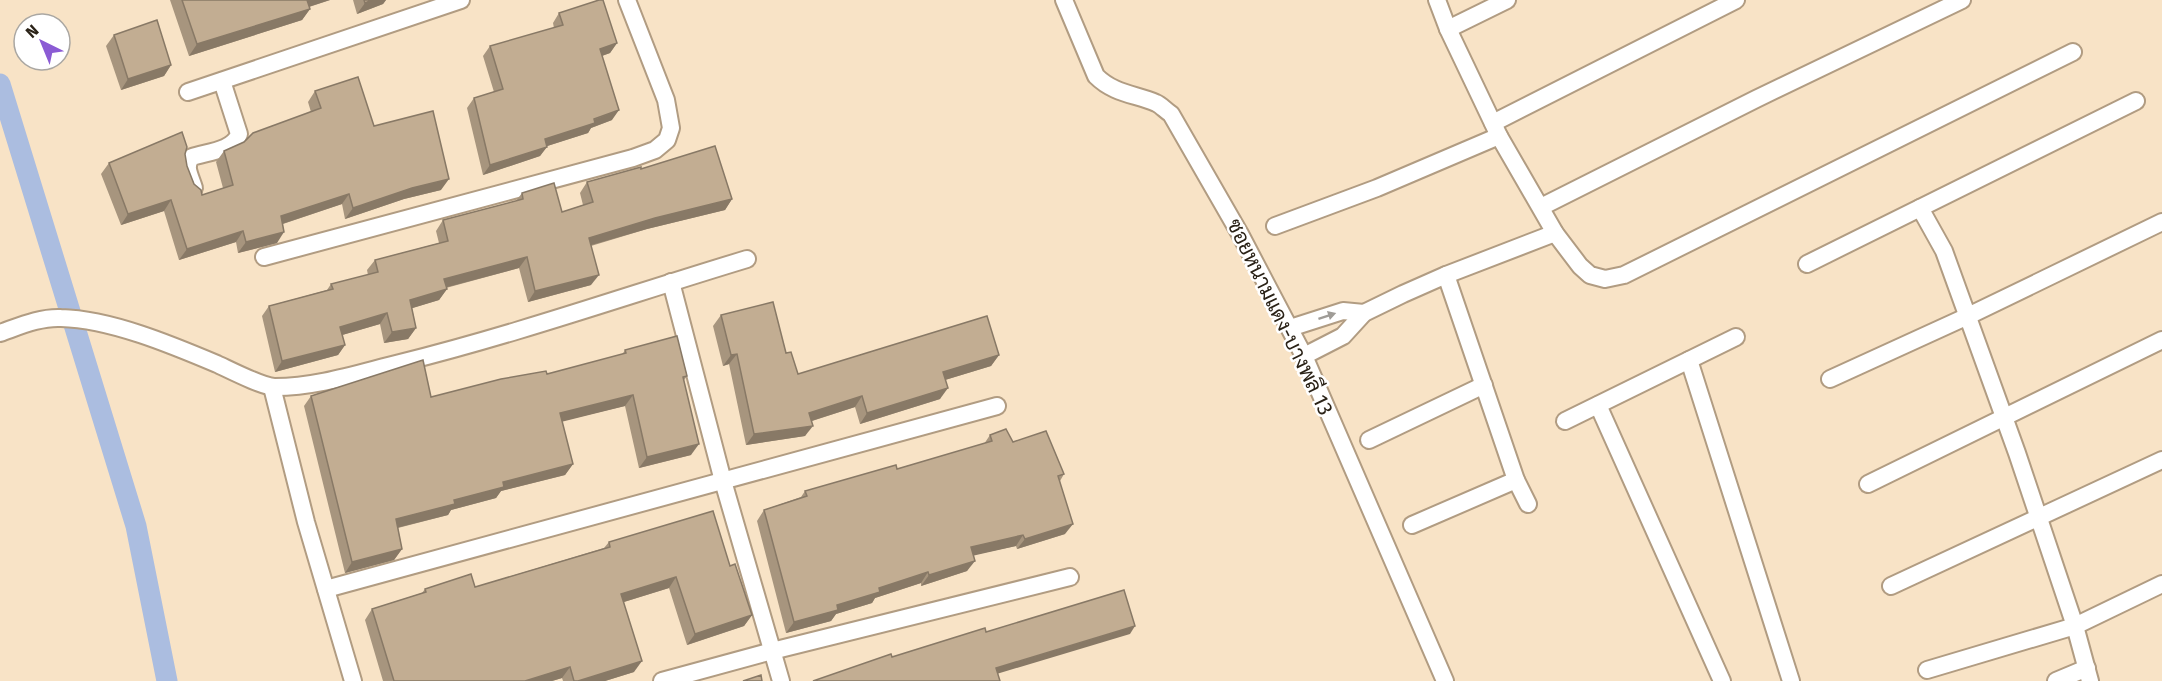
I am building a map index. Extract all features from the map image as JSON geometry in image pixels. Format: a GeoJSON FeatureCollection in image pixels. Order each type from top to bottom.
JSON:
{"type":"FeatureCollection","features":[{"type":"Feature","properties":{"kind":"street"},"geometry":{"type":"LineString","coordinates":[[188,92],[461,0]]}},
{"type":"Feature","properties":{"kind":"street"},"geometry":{"type":"LineString","coordinates":[[264,257],[633,159],[655,150],[667,140],[671,128],[666,100],[627,0]]}},
{"type":"Feature","properties":{"kind":"street","name":"ซอยหนามแดง-บางพลี 13"},"geometry":{"type":"LineString","coordinates":[[1064,0],[1096,76],[1105,85],[1122,93],[1157,103],[1171,114],[1240,234],[1304,356],[1445,681]]}},
{"type":"Feature","properties":{"kind":"street"},"geometry":{"type":"LineString","coordinates":[[1437,0],[1448,29],[1496,129],[1555,232],[1580,266],[1590,275],[1605,279],[1624,275],[2073,52]]}},
{"type":"Feature","properties":{"kind":"street"},"geometry":{"type":"LineString","coordinates":[[1448,29],[1507,0]]}},
{"type":"Feature","properties":{"kind":"street"},"geometry":{"type":"LineString","coordinates":[[1275,226],[1377,188],[1496,129],[1737,0]]}},
{"type":"Feature","properties":{"kind":"street"},"geometry":{"type":"LineString","coordinates":[[1541,207],[1756,99],[1962,0]]}},
{"type":"Feature","properties":{"kind":"street"},"geometry":{"type":"LineString","coordinates":[[196,191],[186,166],[188,161],[192,157],[231,146],[237,141],[239,134],[222,81]]}},
{"type":"Feature","properties":{"kind":"street"},"geometry":{"type":"LineString","coordinates":[[1807,264],[2136,101]]}},
{"type":"Feature","properties":{"kind":"street"},"geometry":{"type":"LineString","coordinates":[[1920,208],[1944,251],[2004,416],[2075,626],[2088,675],[2056,681]]}},
{"type":"Feature","properties":{"kind":"street"},"geometry":{"type":"LineString","coordinates":[[1830,379],[1968,316],[2162,222]]}},
{"type":"Feature","properties":{"kind":"street"},"geometry":{"type":"LineString","coordinates":[[1304,356],[1343,336],[1364,313],[1446,275],[1555,232]]}},
{"type":"Feature","properties":{"kind":"street"},"geometry":{"type":"LineString","coordinates":[[0,333],[34,321],[60,318],[100,323],[202,358],[272,387],[317,383],[459,348],[747,259]]}},
{"type":"Feature","properties":{"kind":"street"},"geometry":{"type":"LineString","coordinates":[[1446,275],[1516,480],[1528,504]]}},
{"type":"Feature","properties":{"kind":"street"},"geometry":{"type":"LineString","coordinates":[[671,282],[723,481],[781,681]]}},
{"type":"Feature","properties":{"kind":"street"},"geometry":{"type":"LineString","coordinates":[[1290,328],[1343,311],[1364,313]]}},
{"type":"Feature","properties":{"kind":"street"},"geometry":{"type":"LineString","coordinates":[[1565,421],[1736,337]]}},
{"type":"Feature","properties":{"kind":"street"},"geometry":{"type":"LineString","coordinates":[[1868,484],[2162,340]]}},
{"type":"Feature","properties":{"kind":"street"},"geometry":{"type":"LineString","coordinates":[[1689,360],[1791,681]]}},
{"type":"Feature","properties":{"kind":"street"},"geometry":{"type":"LineString","coordinates":[[1369,440],[1484,385]]}},
{"type":"Feature","properties":{"kind":"street"},"geometry":{"type":"LineString","coordinates":[[272,387],[306,522],[353,681]]}},
{"type":"Feature","properties":{"kind":"street"},"geometry":{"type":"LineString","coordinates":[[1598,405],[1722,681]]}},
{"type":"Feature","properties":{"kind":"street"},"geometry":{"type":"LineString","coordinates":[[326,589],[997,406]]}},
{"type":"Feature","properties":{"kind":"street"},"geometry":{"type":"LineString","coordinates":[[1891,586],[2162,460]]}},
{"type":"Feature","properties":{"kind":"street"},"geometry":{"type":"LineString","coordinates":[[1412,525],[1516,480]]}},
{"type":"Feature","properties":{"kind":"street"},"geometry":{"type":"LineString","coordinates":[[662,681],[772,651],[1070,578]]}},
{"type":"Feature","properties":{"kind":"street"},"geometry":{"type":"LineString","coordinates":[[1927,670],[2075,626],[2162,584]]}},
{"type":"Feature","properties":{"kind":"building"},"geometry":{"type":"Polygon","coordinates":[[[182,0],[307,0],[310,9],[197,44],[182,0]]]}},
{"type":"Feature","properties":{"kind":"building"},"geometry":{"type":"Polygon","coordinates":[[[603,0],[617,43],[600,49],[619,110],[594,119],[595,123],[545,139],[547,147],[490,165],[474,98],[503,89],[490,46],[563,25],[559,13],[603,0]]]}},
{"type":"Feature","properties":{"kind":"building"},"geometry":{"type":"Polygon","coordinates":[[[157,20],[171,65],[128,79],[114,35],[157,20]]]}},
{"type":"Feature","properties":{"kind":"building"},"geometry":{"type":"Polygon","coordinates":[[[358,77],[374,126],[433,111],[449,179],[412,188],[353,208],[349,194],[281,216],[284,232],[246,242],[243,231],[187,249],[171,200],[128,214],[109,163],[182,132],[187,147],[185,154],[187,166],[194,184],[201,190],[202,195],[233,185],[224,151],[244,142],[253,133],[321,108],[315,91],[358,77]]]}},
{"type":"Feature","properties":{"kind":"building"},"geometry":{"type":"Polygon","coordinates":[[[715,146],[732,199],[655,218],[589,238],[599,275],[535,291],[527,257],[444,279],[447,289],[410,300],[416,328],[392,332],[387,313],[340,327],[345,345],[282,361],[269,306],[333,289],[331,284],[378,272],[375,260],[448,241],[443,220],[523,199],[522,193],[554,183],[562,212],[593,202],[587,182],[641,167],[641,169],[715,146]]]}},
{"type":"Feature","properties":{"kind":"building"},"geometry":{"type":"Polygon","coordinates":[[[773,302],[786,353],[791,352],[798,374],[987,316],[999,355],[943,372],[948,388],[867,413],[862,396],[809,413],[813,426],[754,434],[737,354],[731,355],[721,315],[773,302]]]}},
{"type":"Feature","properties":{"kind":"building"},"geometry":{"type":"Polygon","coordinates":[[[677,336],[687,376],[683,377],[699,444],[647,457],[633,395],[560,413],[573,464],[503,482],[504,487],[454,500],[455,504],[396,519],[402,549],[352,562],[311,396],[423,360],[431,397],[501,379],[546,371],[547,374],[626,353],[625,350],[677,336]]]}},
{"type":"Feature","properties":{"kind":"building"},"geometry":{"type":"Polygon","coordinates":[[[1006,429],[1013,442],[1046,431],[1064,474],[1058,476],[1073,524],[1025,539],[1023,535],[971,547],[975,561],[929,575],[928,572],[879,588],[880,592],[837,605],[838,610],[794,622],[764,510],[807,496],[805,491],[896,465],[897,469],[992,441],[990,435],[1006,429]]]}},
{"type":"Feature","properties":{"kind":"building"},"geometry":{"type":"Polygon","coordinates":[[[713,511],[730,566],[735,564],[752,615],[695,634],[676,577],[621,594],[642,661],[578,681],[574,681],[570,667],[525,681],[394,681],[372,609],[426,592],[425,589],[471,574],[475,587],[610,547],[609,542],[713,511]]]}},
{"type":"Feature","properties":{"kind":"building"},"geometry":{"type":"Polygon","coordinates":[[[1124,590],[1135,626],[996,668],[1000,681],[813,681],[891,654],[892,657],[985,628],[986,632],[1124,590]]]}},
{"type":"Feature","properties":{"kind":"building"},"geometry":{"type":"Polygon","coordinates":[[[761,675],[762,681],[743,681],[761,675]]]}},
{"type":"Feature","properties":{"kind":"waterway"},"geometry":{"type":"LineString","coordinates":[[0,84],[136,526],[167,681]]}}]}
